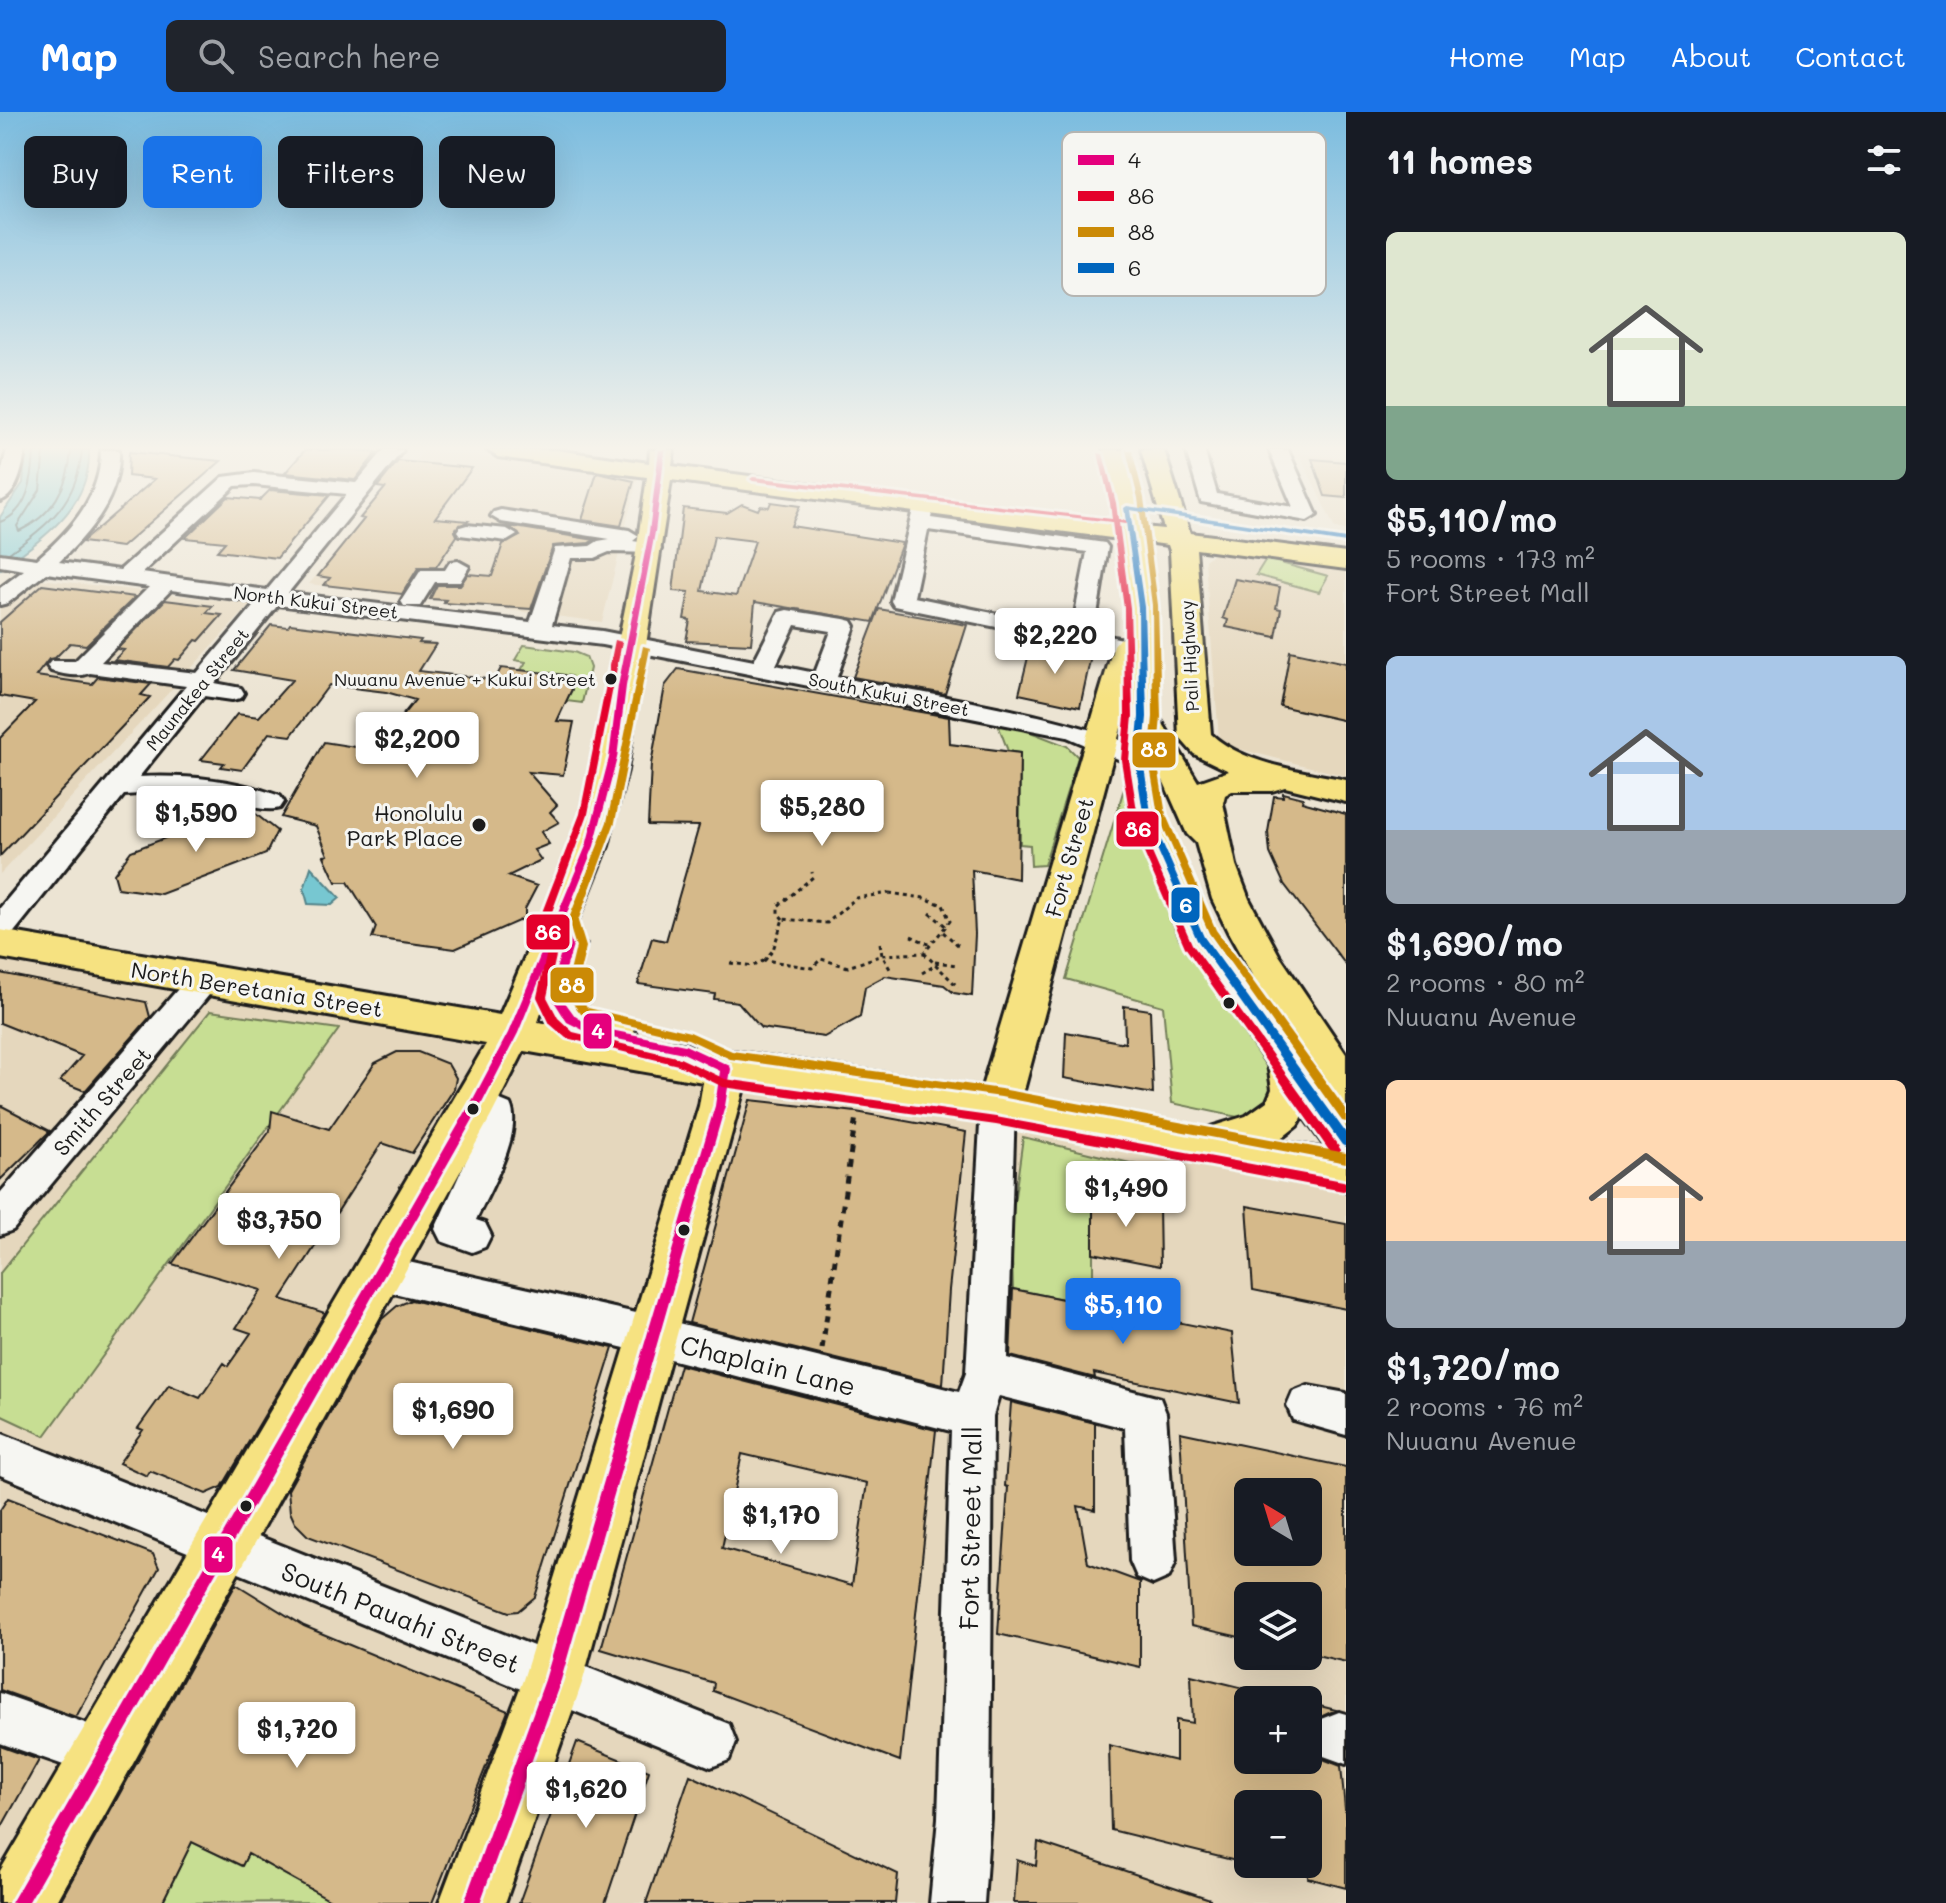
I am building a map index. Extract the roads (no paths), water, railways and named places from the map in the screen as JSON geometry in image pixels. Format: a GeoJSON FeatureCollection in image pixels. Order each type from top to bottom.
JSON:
{"type":"FeatureCollection","features":[{"type":"Feature","properties":{"kind":"main road"},"geometry":{"type":"LineString","coordinates":[[19,1903],[377,1272],[476,1104],[513,1033],[598,818],[652,534]]}},
{"type":"Feature","properties":{"kind":"main road"},"geometry":{"type":"LineString","coordinates":[[1130,534],[1141,607],[1143,717],[1139,760],[1148,819],[1200,938],[1346,1142]]}},
{"type":"Feature","properties":{"kind":"main road","name":"Pali Highway"},"geometry":{"type":"LineString","coordinates":[[1177,534],[1195,737],[1203,746],[1224,757],[1330,787]]}},
{"type":"Feature","properties":{"kind":"main road"},"geometry":{"type":"LineString","coordinates":[[1213,534],[1346,561]]}},
{"type":"Feature","properties":{"kind":"main road"},"geometry":{"type":"LineString","coordinates":[[1262,534],[1346,541]]}},
{"type":"Feature","properties":{"kind":"main road","name":"Fort Street"},"geometry":{"type":"LineString","coordinates":[[998,1107],[1141,607]]}},
{"type":"Feature","properties":{"kind":"main road"},"geometry":{"type":"LineString","coordinates":[[1143,717],[1178,773],[1250,938],[1346,1088]]}},
{"type":"Feature","properties":{"kind":"main road"},"geometry":{"type":"LineString","coordinates":[[1216,863],[1206,809],[1211,788],[1240,780],[1330,787]]}},
{"type":"Feature","properties":{"kind":"main road"},"geometry":{"type":"LineString","coordinates":[[472,1903],[553,1680],[720,1106],[726,1069],[685,1049],[589,1029],[571,1019],[557,998],[557,982],[568,946],[558,922]]}},
{"type":"Feature","properties":{"kind":"main road","name":"North Beretania Street"},"geometry":{"type":"LineString","coordinates":[[0,944],[726,1069],[998,1107],[1346,1172]]}},
{"type":"Feature","properties":{"kind":"main road"},"geometry":{"type":"LineString","coordinates":[[1205,1146],[1261,1131],[1281,1113],[1293,1088],[1287,1057]]}},
{"type":"Feature","properties":{"kind":"street"},"geometry":{"type":"LineString","coordinates":[[0,598],[42,565],[73,534]]}},
{"type":"Feature","properties":{"kind":"street"},"geometry":{"type":"LineString","coordinates":[[124,578],[172,534]]}},
{"type":"Feature","properties":{"kind":"street","name":"Maunakea Street"},"geometry":{"type":"LineString","coordinates":[[0,928],[325,534]]}},
{"type":"Feature","properties":{"kind":"street"},"geometry":{"type":"LineString","coordinates":[[599,534],[651,543]]}},
{"type":"Feature","properties":{"kind":"street"},"geometry":{"type":"LineString","coordinates":[[917,534],[902,601],[1129,647]]}},
{"type":"Feature","properties":{"kind":"street"},"geometry":{"type":"LineString","coordinates":[[1026,534],[1098,547],[1090,609],[1082,637]]}},
{"type":"Feature","properties":{"kind":"street"},"geometry":{"type":"LineString","coordinates":[[540,628],[562,552],[595,552],[605,545],[651,543]]}},
{"type":"Feature","properties":{"kind":"street","name":"North Kukui Street"},"geometry":{"type":"LineString","coordinates":[[8,561],[272,598],[540,628],[632,645]]}},
{"type":"Feature","properties":{"kind":"street"},"geometry":{"type":"LineString","coordinates":[[412,601],[429,575],[452,577],[458,567]]}},
{"type":"Feature","properties":{"kind":"street"},"geometry":{"type":"LineString","coordinates":[[59,666],[81,669],[165,584]]}},
{"type":"Feature","properties":{"kind":"street"},"geometry":{"type":"LineString","coordinates":[[762,670],[787,617],[844,626],[823,682]]}},
{"type":"Feature","properties":{"kind":"street","name":"South Kukui Street"},"geometry":{"type":"LineString","coordinates":[[632,645],[1073,731],[1102,740],[1139,760]]}},
{"type":"Feature","properties":{"kind":"street"},"geometry":{"type":"LineString","coordinates":[[99,669],[232,693]]}},
{"type":"Feature","properties":{"kind":"street"},"geometry":{"type":"LineString","coordinates":[[116,787],[194,783],[240,789],[270,802]]}},
{"type":"Feature","properties":{"kind":"street","name":"Smith Street"},"geometry":{"type":"LineString","coordinates":[[0,1219],[203,981]]}},
{"type":"Feature","properties":{"kind":"street"},"geometry":{"type":"LineString","coordinates":[[472,1235],[454,1229],[495,1136],[498,1114],[476,1104]]}},
{"type":"Feature","properties":{"kind":"street","name":"Fort Street Mall"},"geometry":{"type":"LineString","coordinates":[[957,1903],[964,1818],[972,1416],[986,1373],[998,1107]]}},
{"type":"Feature","properties":{"kind":"street","name":"Chaplain Lane"},"geometry":{"type":"LineString","coordinates":[[377,1272],[654,1336],[972,1416]]}},
{"type":"Feature","properties":{"kind":"street"},"geometry":{"type":"LineString","coordinates":[[986,1373],[1145,1413],[1153,1561]]}},
{"type":"Feature","properties":{"kind":"street","name":"South Pauahi Street"},"geometry":{"type":"LineString","coordinates":[[0,1454],[711,1742]]}},
{"type":"Feature","properties":{"kind":"street"},"geometry":{"type":"LineString","coordinates":[[0,1718],[104,1754]]}},
{"type":"Feature","properties":{"kind":"water"},"geometry":{"type":"Polygon","coordinates":[[[0,534],[47,534],[32,546],[0,570],[0,534]]]}},
{"type":"Feature","properties":{"kind":"water"},"geometry":{"type":"Polygon","coordinates":[[[311,867],[340,898],[332,905],[308,904],[304,889],[311,867]]]}},
{"type":"Feature","properties":{"kind":"place","name":"Nuuanu Avenue + Kukui Street"},"geometry":{"type":"Point","coordinates":[611,679]}},
{"type":"Feature","properties":{"kind":"place","name":"Honolulu Park Place"},"geometry":{"type":"Point","coordinates":[479,825]}}]}
